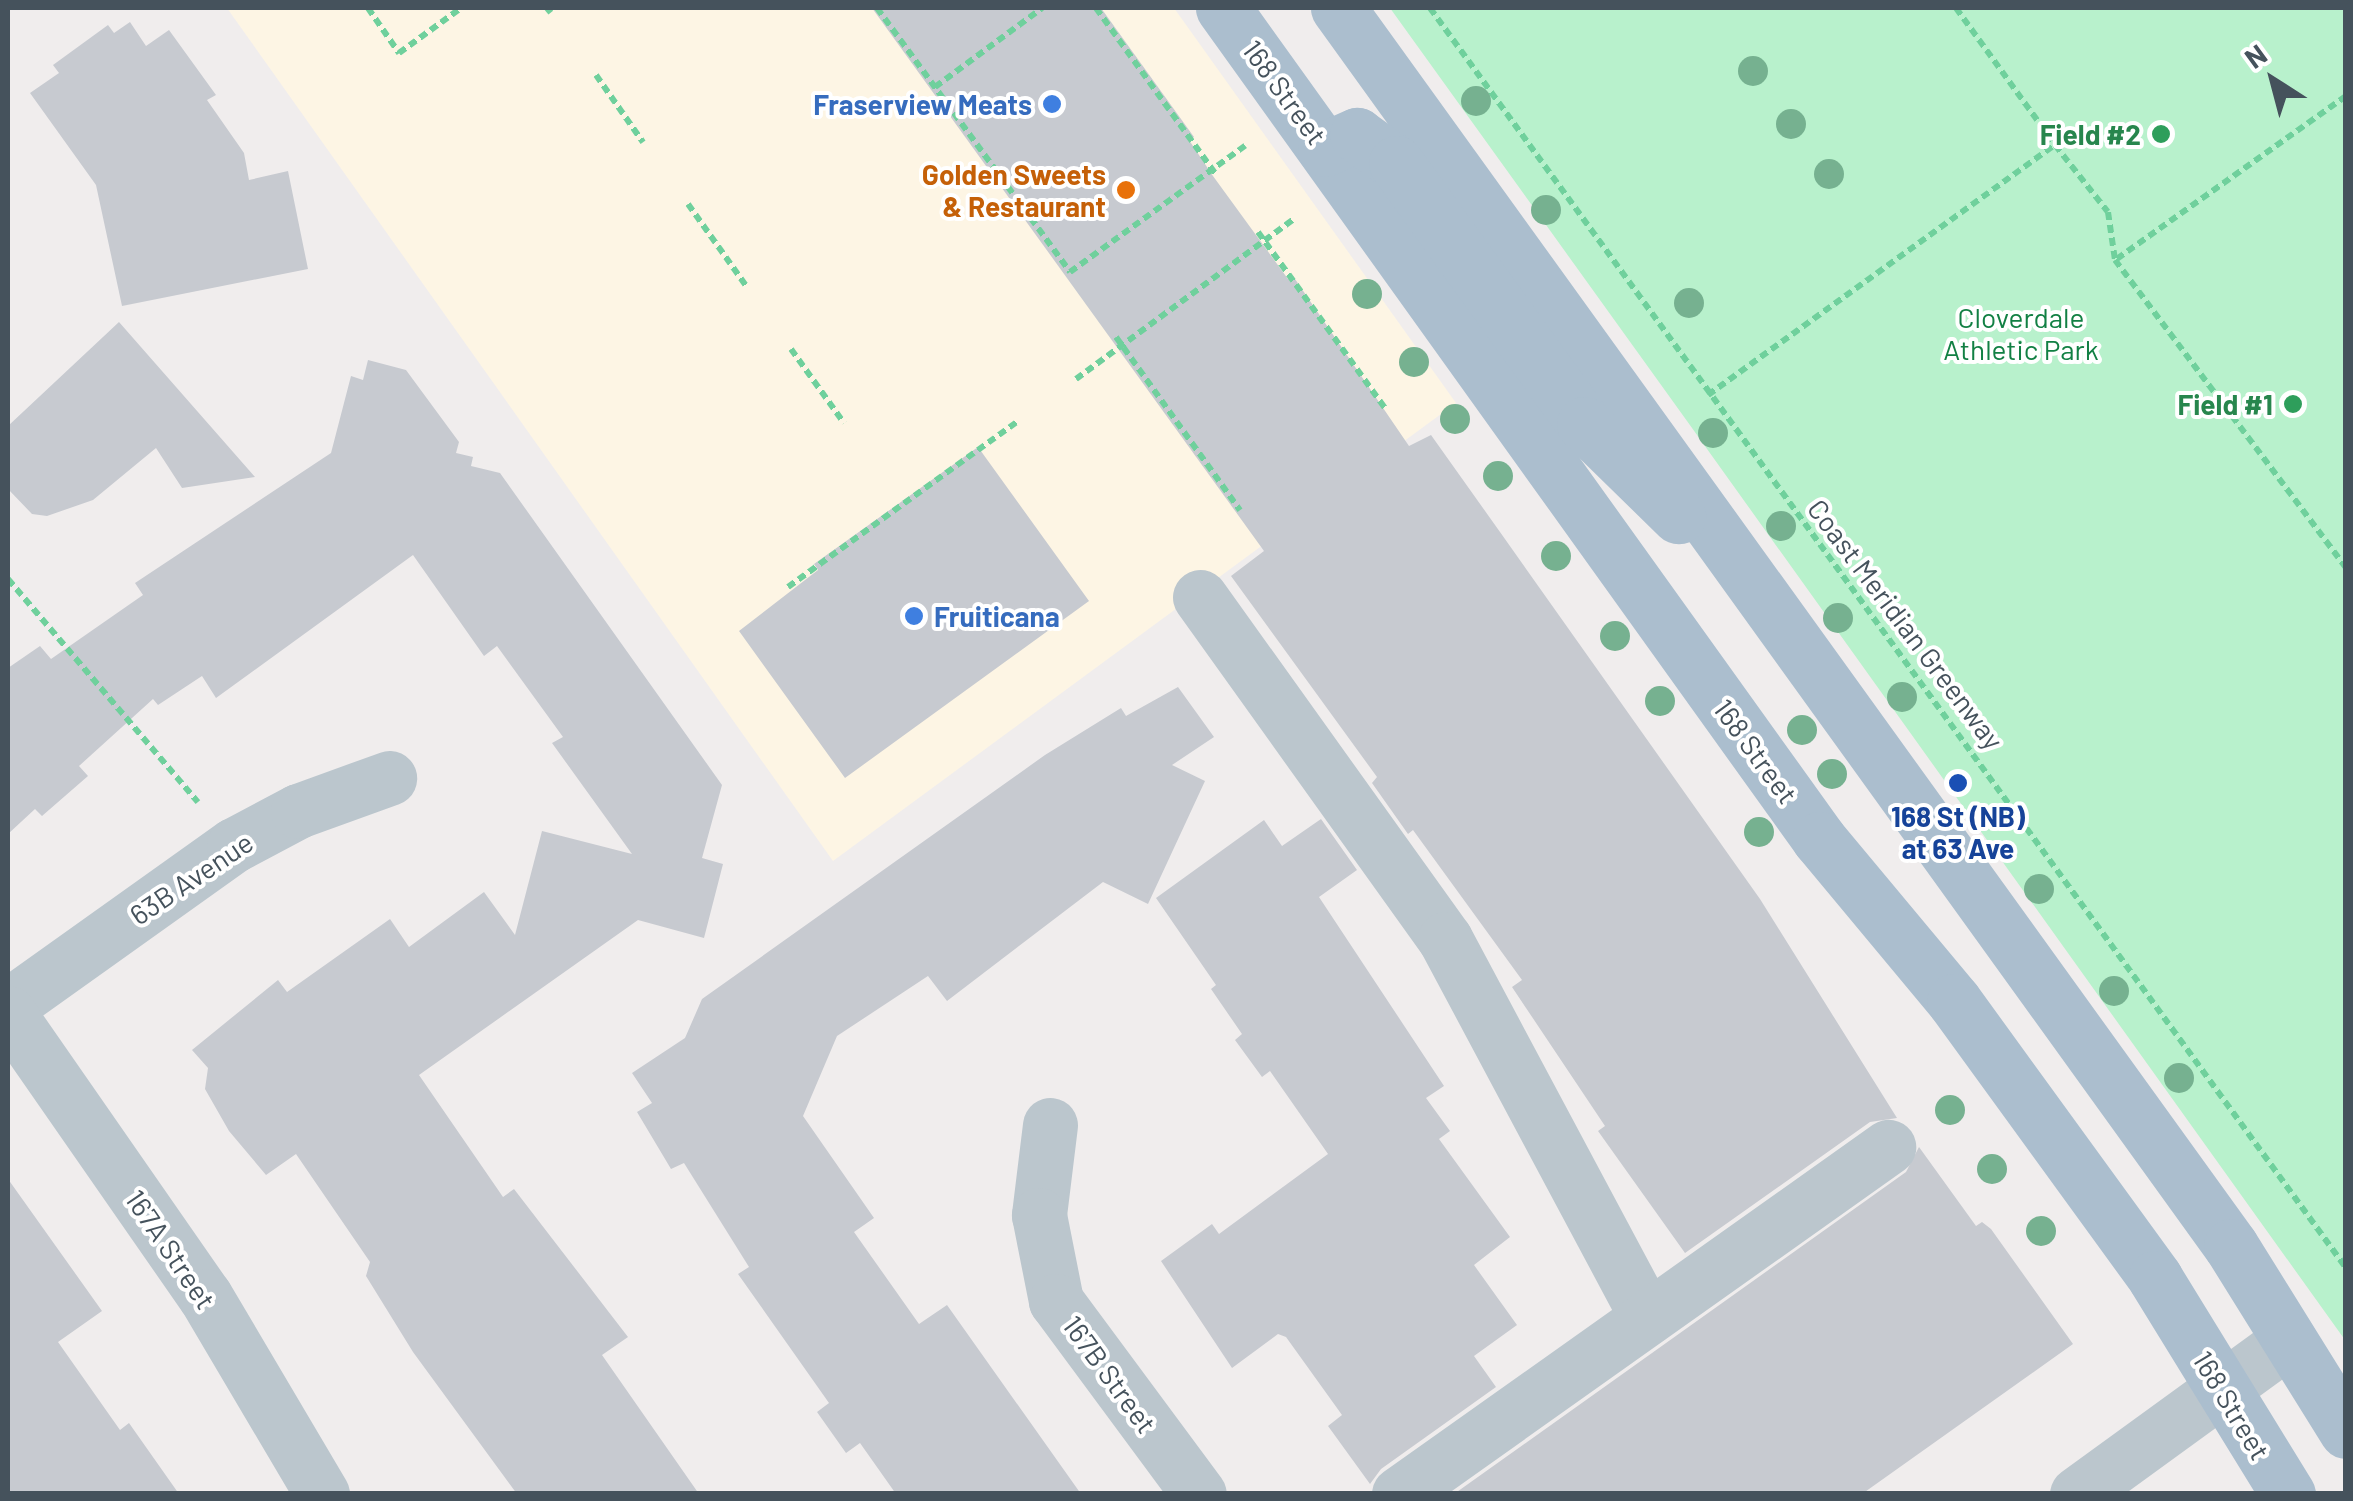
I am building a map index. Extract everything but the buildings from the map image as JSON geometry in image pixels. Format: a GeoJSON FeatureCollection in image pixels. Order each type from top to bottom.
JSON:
{"type":"FeatureCollection","features":[{"type":"Feature","properties":{"kind":"main road","name":"168 Street"},"geometry":{"type":"LineString","coordinates":[[1223,8],[1818,839],[2021,1094],[2154,1278],[2288,1494]]}},
{"type":"Feature","properties":{"kind":"main road"},"geometry":{"type":"LineString","coordinates":[[1338,8],[2219,1230],[2346,1430]]}},
{"type":"Feature","properties":{"kind":"main road"},"geometry":{"type":"LineString","coordinates":[[1325,148],[1357,134],[1377,144],[1606,449],[1654,498],[1720,540]]}},
{"type":"Feature","properties":{"kind":"street"},"geometry":{"type":"LineString","coordinates":[[1200,597],[1445,939],[1647,1317]]}},
{"type":"Feature","properties":{"kind":"street","name":"63B Avenue"},"geometry":{"type":"LineString","coordinates":[[8,1010],[234,845],[298,811],[389,778]]}},
{"type":"Feature","properties":{"kind":"street","name":"167A Street"},"geometry":{"type":"LineString","coordinates":[[8,1010],[205,1296],[322,1494]]}},
{"type":"Feature","properties":{"kind":"street","name":"167B Street"},"geometry":{"type":"LineString","coordinates":[[1050,1125],[1039,1215],[1056,1301],[1199,1494]]}},
{"type":"Feature","properties":{"kind":"street"},"geometry":{"type":"LineString","coordinates":[[1399,1494],[1888,1147]]}},
{"type":"Feature","properties":{"kind":"street"},"geometry":{"type":"LineString","coordinates":[[2077,1494],[2289,1340]]}},
{"type":"Feature","properties":{"kind":"path"},"geometry":{"type":"LineString","coordinates":[[368,8],[400,52],[462,8]]}},
{"type":"Feature","properties":{"kind":"path"},"geometry":{"type":"LineString","coordinates":[[877,8],[1072,275],[1245,146]]}},
{"type":"Feature","properties":{"kind":"path"},"geometry":{"type":"LineString","coordinates":[[934,87],[1042,8]]}},
{"type":"Feature","properties":{"kind":"path"},"geometry":{"type":"LineString","coordinates":[[1096,8],[1215,172]]}},
{"type":"Feature","properties":{"kind":"path","name":"Coast Meridian Greenway"},"geometry":{"type":"LineString","coordinates":[[1430,8],[2346,1268]]}},
{"type":"Feature","properties":{"kind":"path"},"geometry":{"type":"LineString","coordinates":[[1956,8],[2108,212],[2115,260],[2346,568]]}},
{"type":"Feature","properties":{"kind":"path"},"geometry":{"type":"LineString","coordinates":[[596,75],[644,142]]}},
{"type":"Feature","properties":{"kind":"path"},"geometry":{"type":"LineString","coordinates":[[2115,260],[2346,96]]}},
{"type":"Feature","properties":{"kind":"path"},"geometry":{"type":"LineString","coordinates":[[1708,395],[2055,145]]}},
{"type":"Feature","properties":{"kind":"path"},"geometry":{"type":"LineString","coordinates":[[688,204],[746,286]]}},
{"type":"Feature","properties":{"kind":"path"},"geometry":{"type":"LineString","coordinates":[[1076,379],[1296,218]]}},
{"type":"Feature","properties":{"kind":"path"},"geometry":{"type":"LineString","coordinates":[[1258,232],[1385,408]]}},
{"type":"Feature","properties":{"kind":"path"},"geometry":{"type":"LineString","coordinates":[[1116,338],[1240,510]]}},
{"type":"Feature","properties":{"kind":"path"},"geometry":{"type":"LineString","coordinates":[[791,349],[844,422]]}},
{"type":"Feature","properties":{"kind":"path"},"geometry":{"type":"LineString","coordinates":[[788,587],[1018,421]]}},
{"type":"Feature","properties":{"kind":"path"},"geometry":{"type":"LineString","coordinates":[[894,493],[903,505]]}},
{"type":"Feature","properties":{"kind":"path"},"geometry":{"type":"LineString","coordinates":[[8,578],[187,788]]}},
{"type":"Feature","properties":{"kind":"path"},"geometry":{"type":"LineString","coordinates":[[1971,775],[1984,767]]}},
{"type":"Feature","properties":{"kind":"shaded area"},"geometry":{"type":"Polygon","coordinates":[[[227,8],[1174,8],[1456,403],[833,861],[227,8]]]}},
{"type":"Feature","properties":{"kind":"green space","name":"Cloverdale Athletic Park"},"geometry":{"type":"Polygon","coordinates":[[[1390,8],[2345,8],[2345,1340],[1687,421],[1390,8]]]}},
{"type":"Feature","properties":{"kind":"place","name":"Fraserview Meats"},"geometry":{"type":"Point","coordinates":[1052,104]}},
{"type":"Feature","properties":{"kind":"place","name":"Field #2"},"geometry":{"type":"Point","coordinates":[2161,134]}},
{"type":"Feature","properties":{"kind":"place","name":"Golden Sweets & Restaurant"},"geometry":{"type":"Point","coordinates":[1126,190]}},
{"type":"Feature","properties":{"kind":"place","name":"Field #1"},"geometry":{"type":"Point","coordinates":[2293,404]}},
{"type":"Feature","properties":{"kind":"place","name":"Fruiticana"},"geometry":{"type":"Point","coordinates":[914,616]}},
{"type":"Feature","properties":{"kind":"place","name":"168 St (NB) at 63 Ave"},"geometry":{"type":"Point","coordinates":[1958,783]}}]}
